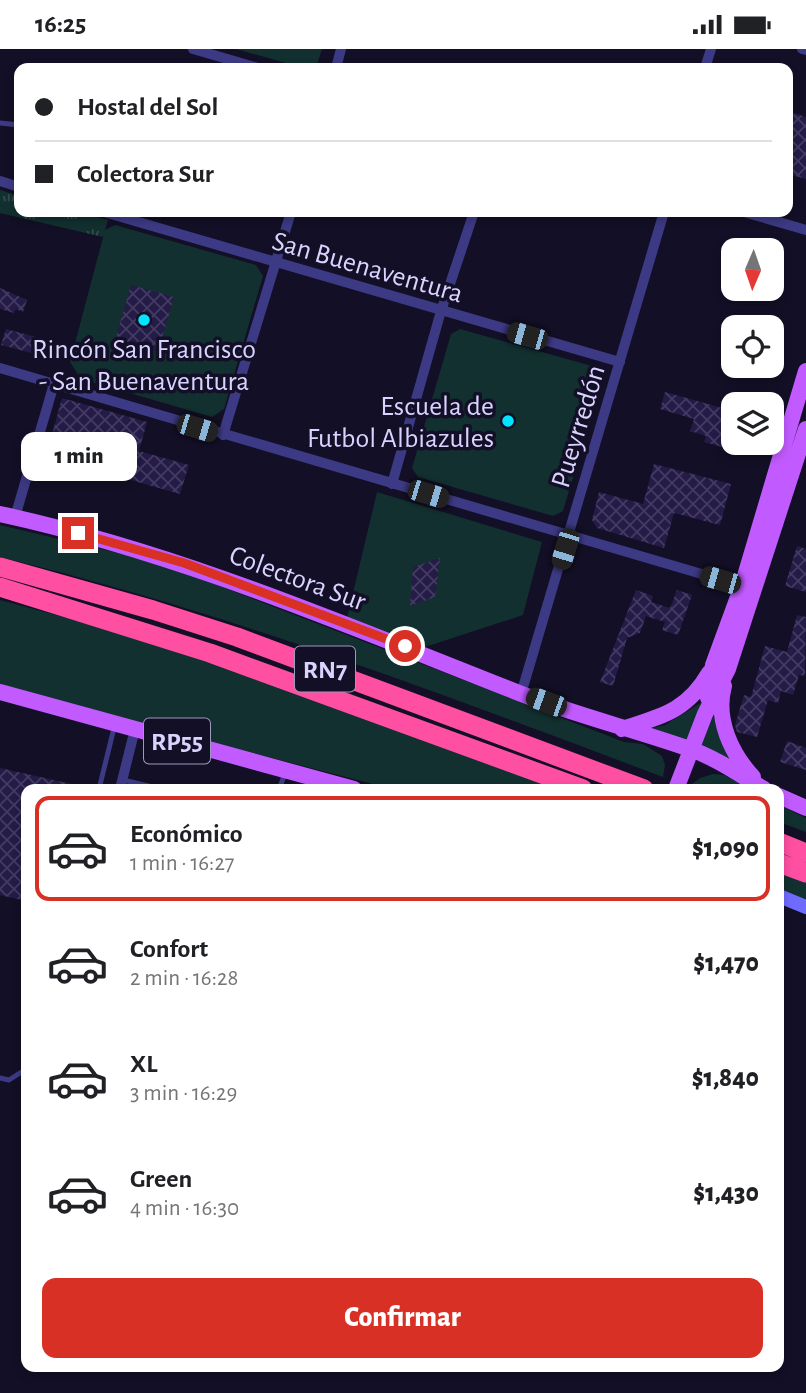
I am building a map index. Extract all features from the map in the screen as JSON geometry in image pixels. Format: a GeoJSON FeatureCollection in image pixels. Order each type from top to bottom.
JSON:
{"type":"FeatureCollection","features":[{"type":"Feature","properties":{"kind":"highway","name":"RN7"},"geometry":{"type":"LineString","coordinates":[[0,567],[153,610],[237,637],[631,784]]}},
{"type":"Feature","properties":{"kind":"highway","name":"RN7"},"geometry":{"type":"LineString","coordinates":[[0,587],[198,649],[569,784]]}},
{"type":"Feature","properties":{"kind":"highway"},"geometry":{"type":"LineString","coordinates":[[784,844],[806,853]]}},
{"type":"Feature","properties":{"kind":"highway"},"geometry":{"type":"LineString","coordinates":[[784,865],[806,873]]}},
{"type":"Feature","properties":{"kind":"main road"},"geometry":{"type":"LineString","coordinates":[[749,588],[800,412],[806,371]]}},
{"type":"Feature","properties":{"kind":"main road"},"geometry":{"type":"LineString","coordinates":[[678,784],[806,429]]}},
{"type":"Feature","properties":{"kind":"main road","name":"Colectora Sur"},"geometry":{"type":"LineString","coordinates":[[7,516],[115,541],[184,563],[359,627],[521,694],[622,729],[692,749],[755,784]]}},
{"type":"Feature","properties":{"kind":"main road"},"geometry":{"type":"LineString","coordinates":[[622,729],[687,704],[721,667]]}},
{"type":"Feature","properties":{"kind":"main road"},"geometry":{"type":"LineString","coordinates":[[721,667],[725,730],[742,765],[759,784]]}},
{"type":"Feature","properties":{"kind":"main road","name":"RP55"},"geometry":{"type":"LineString","coordinates":[[0,692],[335,784]]}},
{"type":"Feature","properties":{"kind":"main road"},"geometry":{"type":"LineString","coordinates":[[784,798],[806,808]]}},
{"type":"Feature","properties":{"kind":"street"},"geometry":{"type":"LineString","coordinates":[[193,49],[241,63]]}},
{"type":"Feature","properties":{"kind":"street","name":"San Buenaventura"},"geometry":{"type":"LineString","coordinates":[[121,217],[620,362]]}},
{"type":"Feature","properties":{"kind":"street"},"geometry":{"type":"LineString","coordinates":[[223,435],[290,217]]}},
{"type":"Feature","properties":{"kind":"street"},"geometry":{"type":"LineString","coordinates":[[392,484],[441,311],[472,217]]}},
{"type":"Feature","properties":{"kind":"street","name":"Pueyrredón"},"geometry":{"type":"LineString","coordinates":[[521,694],[663,217]]}},
{"type":"Feature","properties":{"kind":"street"},"geometry":{"type":"LineString","coordinates":[[761,217],[806,230]]}},
{"type":"Feature","properties":{"kind":"street"},"geometry":{"type":"LineString","coordinates":[[0,367],[223,435],[749,588]]}},
{"type":"Feature","properties":{"kind":"street"},"geometry":{"type":"LineString","coordinates":[[7,516],[54,384]]}},
{"type":"Feature","properties":{"kind":"street"},"geometry":{"type":"LineString","coordinates":[[121,784],[135,729]]}},
{"type":"Feature","properties":{"kind":"street"},"geometry":{"type":"LineString","coordinates":[[784,898],[806,907]]}},
{"type":"Feature","properties":{"kind":"lane"},"geometry":{"type":"LineString","coordinates":[[100,784],[115,723]]}},
{"type":"Feature","properties":{"kind":"lane"},"geometry":{"type":"LineString","coordinates":[[281,784],[286,771]]}},
{"type":"Feature","properties":{"kind":"lane"},"geometry":{"type":"LineString","coordinates":[[0,1078],[9,1080],[21,1072]]}},
{"type":"Feature","properties":{"kind":"green space"},"geometry":{"type":"Polygon","coordinates":[[[236,49],[322,49],[318,63],[285,63],[236,49]]]}},
{"type":"Feature","properties":{"kind":"green space"},"geometry":{"type":"Polygon","coordinates":[[[0,190],[14,194],[14,216],[0,213],[0,190]]]}},
{"type":"Feature","properties":{"kind":"green space"},"geometry":{"type":"Polygon","coordinates":[[[17,217],[97,217],[108,220],[103,237],[17,217]]]}},
{"type":"Feature","properties":{"kind":"green space","name":"Rincón San Francisco - San Buenaventura"},"geometry":{"type":"Polygon","coordinates":[[[115,225],[256,265],[263,276],[224,409],[212,417],[81,379],[70,362],[105,230],[115,225]]]}},
{"type":"Feature","properties":{"kind":"green space","name":"Escuela de Futbol Albiazules"},"geometry":{"type":"Polygon","coordinates":[[[460,329],[599,368],[604,375],[563,511],[553,516],[418,477],[412,468],[451,334],[460,329]]]}},
{"type":"Feature","properties":{"kind":"green space"},"geometry":{"type":"Polygon","coordinates":[[[377,492],[542,542],[523,615],[425,647],[347,618],[377,492]]]}},
{"type":"Feature","properties":{"kind":"green space"},"geometry":{"type":"Polygon","coordinates":[[[0,525],[135,557],[217,585],[624,742],[643,744],[662,756],[665,765],[663,777],[253,629],[170,603],[0,557],[0,525]]]}},
{"type":"Feature","properties":{"kind":"green space"},"geometry":{"type":"Polygon","coordinates":[[[0,600],[146,639],[560,784],[373,784],[125,720],[0,684],[0,600]]]}},
{"type":"Feature","properties":{"kind":"green space"},"geometry":{"type":"Polygon","coordinates":[[[702,702],[686,743],[640,731],[665,725],[702,702]]]}},
{"type":"Feature","properties":{"kind":"green space"},"geometry":{"type":"Polygon","coordinates":[[[712,709],[717,731],[732,761],[699,746],[712,709]]]}},
{"type":"Feature","properties":{"kind":"green space"},"geometry":{"type":"Polygon","coordinates":[[[713,774],[724,775],[742,784],[692,784],[713,774]]]}},
{"type":"Feature","properties":{"kind":"green space"},"geometry":{"type":"Polygon","coordinates":[[[784,807],[806,818],[806,832],[784,824],[784,807]]]}},
{"type":"Feature","properties":{"kind":"green space"},"geometry":{"type":"Polygon","coordinates":[[[784,871],[806,879],[806,903],[784,895],[784,871]]]}},
{"type":"Feature","properties":{"kind":"building"},"geometry":{"type":"Polygon","coordinates":[[[794,113],[806,117],[806,179],[793,175],[794,113]]]}},
{"type":"Feature","properties":{"kind":"building","name":"Rincón San Francisco - San Buenaventura"},"geometry":{"type":"Polygon","coordinates":[[[131,285],[174,297],[158,352],[127,342],[124,350],[113,347],[131,285]]]}},
{"type":"Feature","properties":{"kind":"building"},"geometry":{"type":"Polygon","coordinates":[[[0,288],[27,300],[23,312],[16,309],[14,313],[0,309],[0,288]]]}},
{"type":"Feature","properties":{"kind":"building"},"geometry":{"type":"Polygon","coordinates":[[[6,329],[66,345],[62,361],[1,345],[6,329]]]}},
{"type":"Feature","properties":{"kind":"building"},"geometry":{"type":"Polygon","coordinates":[[[665,392],[721,408],[721,447],[704,442],[706,436],[690,431],[694,419],[660,409],[665,392]]]}},
{"type":"Feature","properties":{"kind":"building"},"geometry":{"type":"Polygon","coordinates":[[[62,398],[147,422],[139,451],[189,465],[180,494],[46,456],[62,398]]]}},
{"type":"Feature","properties":{"kind":"building"},"geometry":{"type":"Polygon","coordinates":[[[654,464],[731,484],[720,525],[674,513],[664,548],[597,528],[592,520],[599,492],[643,504],[654,464]]]}},
{"type":"Feature","properties":{"kind":"building"},"geometry":{"type":"Polygon","coordinates":[[[797,546],[806,549],[806,592],[785,586],[797,546]]]}},
{"type":"Feature","properties":{"kind":"building"},"geometry":{"type":"Polygon","coordinates":[[[440,558],[435,597],[410,606],[413,567],[440,558]]]}},
{"type":"Feature","properties":{"kind":"building"},"geometry":{"type":"Polygon","coordinates":[[[636,590],[653,596],[651,602],[670,608],[677,590],[692,595],[678,635],[662,630],[665,622],[646,616],[640,633],[627,638],[613,686],[600,682],[636,590]]]}},
{"type":"Feature","properties":{"kind":"building"},"geometry":{"type":"Polygon","coordinates":[[[797,615],[806,617],[805,676],[799,675],[793,695],[781,691],[778,703],[768,700],[757,737],[737,732],[735,725],[744,695],[751,697],[765,646],[787,652],[797,615]]]}},
{"type":"Feature","properties":{"kind":"building"},"geometry":{"type":"Polygon","coordinates":[[[787,741],[806,748],[806,770],[780,762],[787,741]]]}},
{"type":"Feature","properties":{"kind":"building"},"geometry":{"type":"Polygon","coordinates":[[[0,768],[72,784],[21,784],[21,900],[0,895],[0,768]]]}},
{"type":"Feature","properties":{"kind":"place","name":"Rincón San Francisco - San Buenaventura"},"geometry":{"type":"Point","coordinates":[144,320]}},
{"type":"Feature","properties":{"kind":"place","name":"Escuela de Futbol Albiazules"},"geometry":{"type":"Point","coordinates":[508,421]}},
{"type":"Feature","properties":{"kind":"route"},"geometry":{"type":"LineString","coordinates":[[78,533],[115,541],[184,563],[405,646]]}}]}
